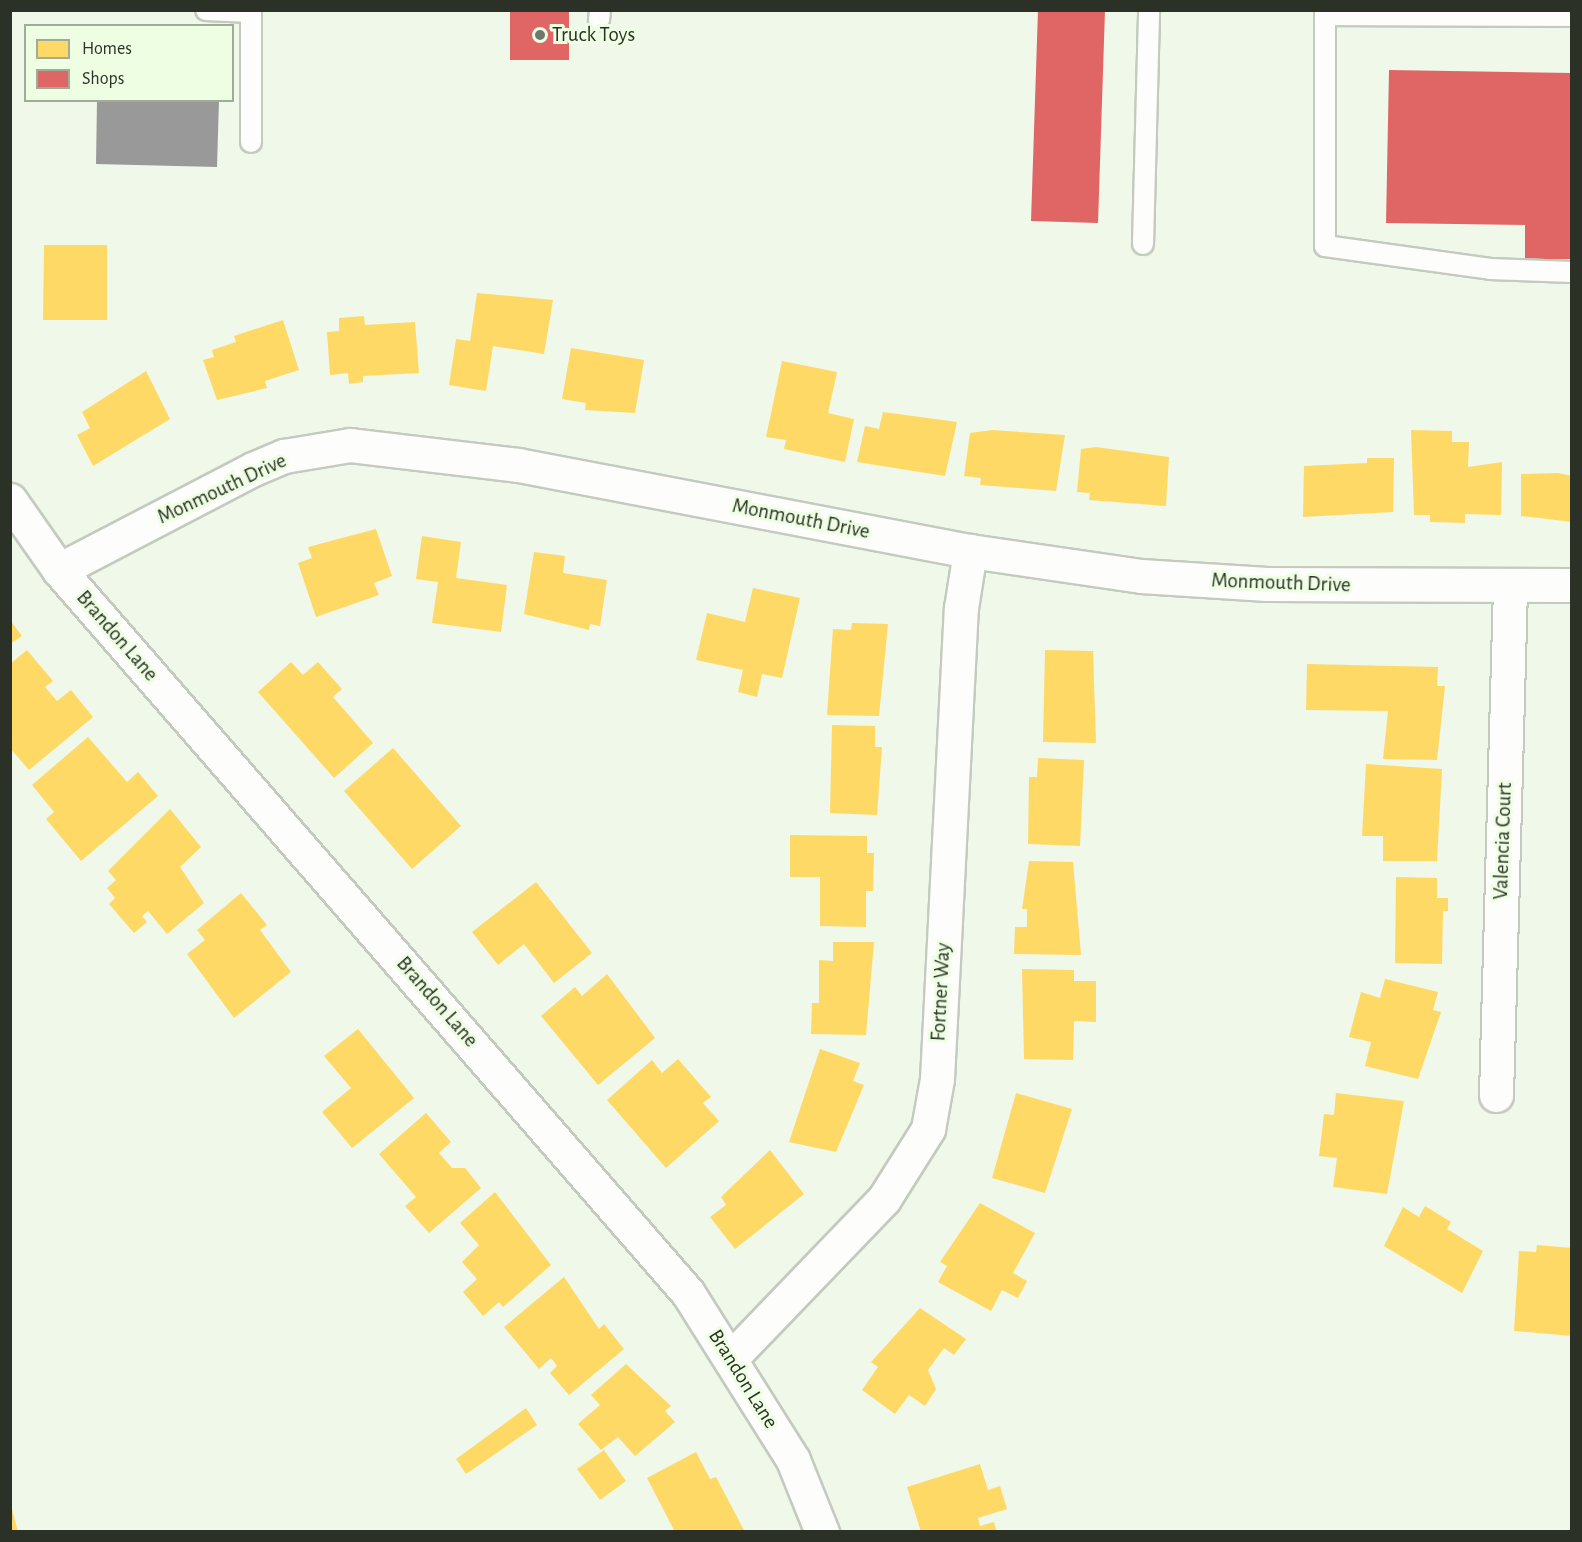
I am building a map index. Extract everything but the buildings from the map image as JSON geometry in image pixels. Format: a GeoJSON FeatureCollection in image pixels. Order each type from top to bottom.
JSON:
{"type":"FeatureCollection","features":[{"type":"Feature","properties":{"kind":"street","name":"Monmouth Drive"},"geometry":{"type":"LineString","coordinates":[[59,570],[253,469],[284,456],[350,445],[518,465],[970,551],[1164,578],[1510,586],[1572,585]]}},
{"type":"Feature","properties":{"kind":"street","name":"Brandon Lane"},"geometry":{"type":"LineString","coordinates":[[10,500],[59,570],[688,1293],[731,1358],[793,1460],[822,1532]]}},
{"type":"Feature","properties":{"kind":"street","name":"Fortner Way"},"geometry":{"type":"LineString","coordinates":[[731,1358],[884,1199],[928,1129],[937,1079],[961,608],[970,551]]}},
{"type":"Feature","properties":{"kind":"street","name":"Valencia Court"},"geometry":{"type":"LineString","coordinates":[[1496,1095],[1510,586]]}},
{"type":"Feature","properties":{"kind":"lane"},"geometry":{"type":"LineString","coordinates":[[206,10],[251,12],[251,142]]}},
{"type":"Feature","properties":{"kind":"lane"},"geometry":{"type":"LineString","coordinates":[[1143,244],[1149,10]]}},
{"type":"Feature","properties":{"kind":"lane"},"geometry":{"type":"LineString","coordinates":[[1572,16],[1325,13],[1325,246],[1490,269],[1572,272]]}},
{"type":"Feature","properties":{"kind":"place","name":"Truck Toys"},"geometry":{"type":"Point","coordinates":[540,35]}}]}
